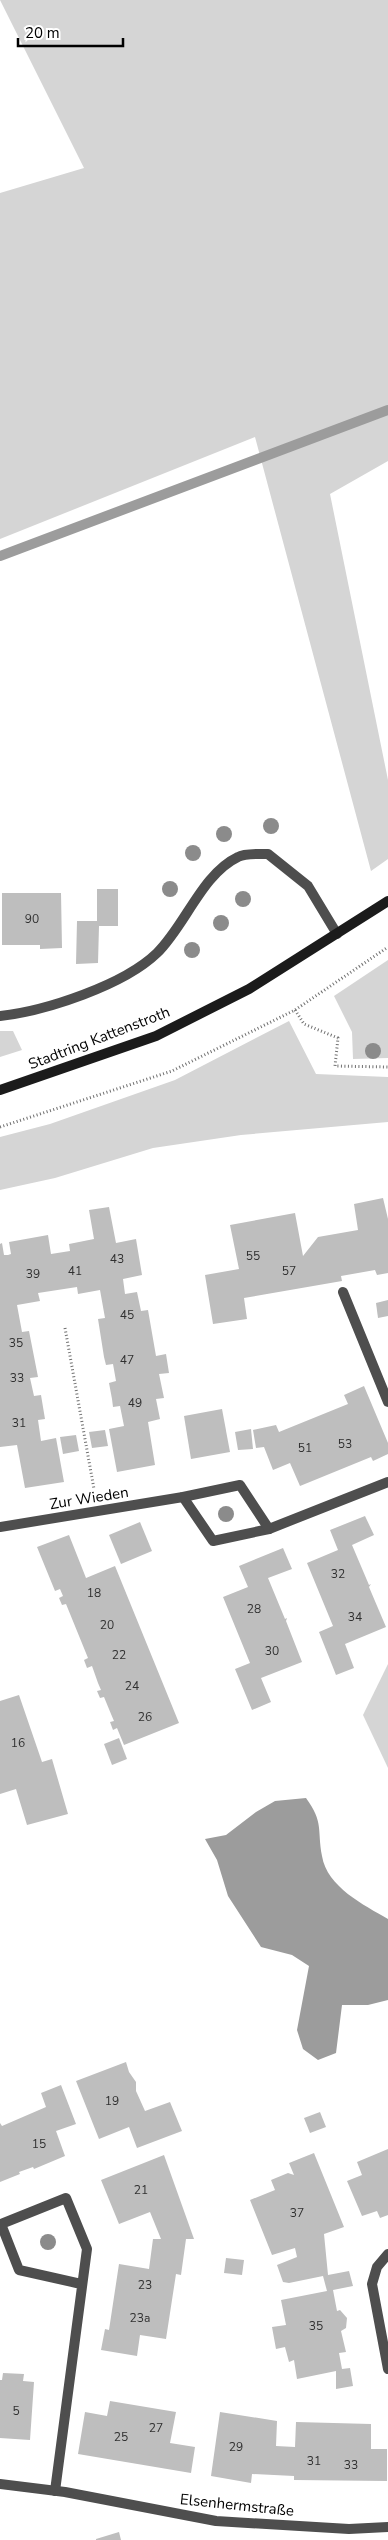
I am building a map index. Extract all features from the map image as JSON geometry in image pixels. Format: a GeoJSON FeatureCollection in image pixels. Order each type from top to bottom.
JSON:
{"type":"FeatureCollection","features":[{"type":"Feature","properties":{"kind":"main road","name":"Stadtring Kattenstroth"},"geometry":{"type":"LineString","coordinates":[[0,1090],[156,1036],[249,989],[388,901]]}},
{"type":"Feature","properties":{"kind":"street"},"geometry":{"type":"LineString","coordinates":[[0,1016],[53,1004],[116,981],[157,953],[217,872],[239,856],[268,854],[301,880],[308,886],[337,934]]}},
{"type":"Feature","properties":{"kind":"street"},"geometry":{"type":"LineString","coordinates":[[343,1292],[388,1402]]}},
{"type":"Feature","properties":{"kind":"street"},"geometry":{"type":"LineString","coordinates":[[183,1497],[213,1541],[269,1529],[388,1482]]}},
{"type":"Feature","properties":{"kind":"street","name":"Zur Wieden"},"geometry":{"type":"LineString","coordinates":[[0,1528],[183,1497],[240,1485],[269,1529]]}},
{"type":"Feature","properties":{"kind":"street"},"geometry":{"type":"LineString","coordinates":[[55,2491],[87,2249],[66,2198],[1,2224],[19,2270],[81,2284]]}},
{"type":"Feature","properties":{"kind":"street"},"geometry":{"type":"LineString","coordinates":[[388,2254],[378,2267],[372,2284],[388,2370]]}},
{"type":"Feature","properties":{"kind":"street","name":"Elsenhermstraße"},"geometry":{"type":"LineString","coordinates":[[0,2484],[55,2491],[216,2521],[349,2529],[388,2527]]}},
{"type":"Feature","properties":{"kind":"path"},"geometry":{"type":"LineString","coordinates":[[0,1127],[172,1070],[295,1010],[388,947]]}},
{"type":"Feature","properties":{"kind":"path"},"geometry":{"type":"LineString","coordinates":[[295,1010],[304,1024],[338,1038],[336,1066],[388,1067]]}},
{"type":"Feature","properties":{"kind":"path"},"geometry":{"type":"LineString","coordinates":[[65,1328],[98,1511]]}},
{"type":"Feature","properties":{"kind":"shaded area"},"geometry":{"type":"Polygon","coordinates":[[[0,0],[388,0],[388,461],[330,494],[388,780],[388,859],[371,871],[255,437],[0,539],[0,193],[84,168],[0,0]]]}},
{"type":"Feature","properties":{"kind":"shaded area"},"geometry":{"type":"Polygon","coordinates":[[[388,960],[388,1058],[353,1059],[352,1032],[334,996],[388,960]]]}},
{"type":"Feature","properties":{"kind":"shaded area"},"geometry":{"type":"Polygon","coordinates":[[[289,1021],[316,1074],[388,1077],[388,1122],[241,1135],[153,1148],[55,1178],[0,1190],[0,1137],[50,1124],[175,1080],[289,1021]]]}},
{"type":"Feature","properties":{"kind":"shaded area"},"geometry":{"type":"Polygon","coordinates":[[[0,1031],[13,1031],[22,1050],[0,1057],[0,1031]]]}},
{"type":"Feature","properties":{"kind":"shaded area"},"geometry":{"type":"Polygon","coordinates":[[[388,1664],[388,1768],[363,1715],[388,1664]]]}},
{"type":"Feature","properties":{"kind":"shaded area"},"geometry":{"type":"Polygon","coordinates":[[[306,1798],[318,1820],[322,1856],[325,1867],[331,1877],[348,1894],[388,1919],[388,2000],[368,2005],[342,2005],[336,2053],[318,2060],[303,2049],[297,2030],[309,1966],[292,1955],[261,1947],[228,1896],[217,1860],[205,1839],[226,1835],[256,1812],[275,1801],[306,1798]]]}},
{"type":"Feature","properties":{"kind":"building"},"geometry":{"type":"Polygon","coordinates":[[[97,889],[118,889],[118,926],[99,926],[98,963],[76,964],[77,921],[97,921],[97,889]]]}},
{"type":"Feature","properties":{"kind":"building"},"geometry":{"type":"Polygon","coordinates":[[[2,893],[61,893],[62,948],[40,949],[40,945],[2,945],[2,893]]]}},
{"type":"Feature","properties":{"kind":"building"},"geometry":{"type":"Polygon","coordinates":[[[383,1198],[388,1219],[388,1273],[377,1275],[375,1270],[341,1276],[342,1281],[244,1298],[247,1319],[213,1324],[205,1275],[239,1269],[230,1225],[295,1213],[303,1256],[318,1237],[358,1230],[354,1204],[383,1198]]]}},
{"type":"Feature","properties":{"kind":"building"},"geometry":{"type":"Polygon","coordinates":[[[109,1207],[116,1243],[136,1239],[142,1275],[123,1279],[125,1294],[137,1292],[141,1311],[148,1310],[156,1356],[166,1354],[169,1373],[159,1374],[164,1398],[156,1399],[160,1419],[148,1422],[155,1465],[117,1472],[109,1429],[124,1426],[120,1406],[113,1407],[109,1383],[116,1381],[113,1364],[106,1365],[104,1357],[98,1319],[105,1318],[100,1290],[78,1294],[77,1287],[38,1293],[40,1301],[17,1305],[22,1332],[29,1331],[38,1377],[30,1378],[34,1396],[41,1395],[45,1419],[38,1420],[41,1441],[56,1438],[64,1482],[25,1488],[17,1445],[0,1447],[0,1244],[2,1243],[4,1255],[8,1255],[11,1254],[9,1242],[48,1235],[51,1254],[70,1251],[69,1244],[94,1239],[89,1210],[109,1207]]]}},
{"type":"Feature","properties":{"kind":"building"},"geometry":{"type":"Polygon","coordinates":[[[388,1300],[388,1316],[378,1318],[376,1303],[388,1300]]]}},
{"type":"Feature","properties":{"kind":"building"},"geometry":{"type":"Polygon","coordinates":[[[364,1386],[388,1443],[388,1454],[373,1461],[371,1457],[300,1486],[290,1463],[273,1470],[264,1447],[256,1448],[253,1430],[276,1425],[279,1432],[348,1404],[344,1395],[364,1386]]]}},
{"type":"Feature","properties":{"kind":"building"},"geometry":{"type":"Polygon","coordinates":[[[222,1409],[230,1452],[191,1459],[184,1416],[222,1409]]]}},
{"type":"Feature","properties":{"kind":"building"},"geometry":{"type":"Polygon","coordinates":[[[251,1429],[253,1449],[238,1450],[235,1432],[251,1429]]]}},
{"type":"Feature","properties":{"kind":"building"},"geometry":{"type":"Polygon","coordinates":[[[105,1430],[108,1446],[92,1448],[89,1432],[105,1430]]]}},
{"type":"Feature","properties":{"kind":"building"},"geometry":{"type":"Polygon","coordinates":[[[76,1435],[79,1451],[63,1454],[60,1437],[76,1435]]]}},
{"type":"Feature","properties":{"kind":"building"},"geometry":{"type":"Polygon","coordinates":[[[365,1516],[374,1535],[352,1545],[369,1585],[371,1584],[369,1587],[386,1627],[345,1644],[354,1668],[336,1675],[319,1632],[333,1626],[307,1563],[338,1550],[330,1530],[365,1516]]]}},
{"type":"Feature","properties":{"kind":"building"},"geometry":{"type":"Polygon","coordinates":[[[140,1522],[152,1551],[121,1564],[109,1535],[140,1522]]]}},
{"type":"Feature","properties":{"kind":"building"},"geometry":{"type":"Polygon","coordinates":[[[69,1535],[86,1578],[115,1566],[179,1723],[124,1745],[117,1728],[113,1730],[110,1722],[114,1721],[104,1697],[100,1698],[97,1691],[101,1690],[92,1666],[87,1668],[84,1660],[88,1658],[66,1604],[62,1605],[59,1598],[63,1596],[60,1589],[55,1591],[37,1547],[69,1535]]]}},
{"type":"Feature","properties":{"kind":"building"},"geometry":{"type":"Polygon","coordinates":[[[283,1548],[292,1569],[268,1578],[285,1619],[287,1618],[286,1621],[302,1662],[261,1678],[271,1702],[252,1710],[235,1669],[250,1663],[223,1597],[248,1587],[239,1566],[283,1548]]]}},
{"type":"Feature","properties":{"kind":"building"},"geometry":{"type":"Polygon","coordinates":[[[19,1695],[42,1762],[52,1759],[68,1814],[27,1825],[16,1789],[0,1794],[0,1701],[19,1695]]]}},
{"type":"Feature","properties":{"kind":"building"},"geometry":{"type":"Polygon","coordinates":[[[119,1738],[127,1759],[112,1765],[104,1744],[119,1738]]]}},
{"type":"Feature","properties":{"kind":"building"},"geometry":{"type":"Polygon","coordinates":[[[126,2062],[129,2072],[136,2082],[136,2091],[145,2111],[170,2102],[182,2131],[137,2148],[129,2127],[99,2139],[76,2081],[126,2062]]]}},
{"type":"Feature","properties":{"kind":"building"},"geometry":{"type":"Polygon","coordinates":[[[61,2085],[76,2124],[56,2131],[65,2156],[34,2169],[33,2167],[19,2172],[20,2174],[0,2182],[0,2123],[2,2126],[46,2107],[41,2093],[61,2085]]]}},
{"type":"Feature","properties":{"kind":"building"},"geometry":{"type":"Polygon","coordinates":[[[320,2112],[326,2127],[310,2133],[304,2118],[320,2112]]]}},
{"type":"Feature","properties":{"kind":"building"},"geometry":{"type":"Polygon","coordinates":[[[388,2149],[388,2215],[380,2218],[377,2211],[362,2216],[347,2181],[362,2175],[357,2162],[388,2149]]]}},
{"type":"Feature","properties":{"kind":"building"},"geometry":{"type":"Polygon","coordinates":[[[314,2153],[344,2227],[324,2234],[328,2275],[349,2271],[353,2286],[333,2290],[337,2311],[340,2310],[347,2318],[346,2328],[341,2331],[346,2352],[339,2353],[342,2369],[350,2368],[353,2386],[336,2389],[336,2371],[297,2379],[294,2360],[289,2362],[285,2347],[276,2349],[272,2327],[286,2325],[281,2300],[327,2291],[323,2276],[289,2283],[283,2282],[277,2265],[297,2257],[295,2248],[272,2255],[250,2200],[275,2190],[271,2180],[288,2173],[294,2175],[289,2163],[314,2153]]]}},
{"type":"Feature","properties":{"kind":"building"},"geometry":{"type":"Polygon","coordinates":[[[164,2155],[194,2239],[186,2239],[181,2275],[176,2274],[166,2339],[140,2335],[137,2356],[101,2350],[105,2329],[109,2330],[119,2264],[149,2269],[153,2239],[161,2239],[150,2212],[119,2224],[101,2180],[164,2155]]]}},
{"type":"Feature","properties":{"kind":"building"},"geometry":{"type":"Polygon","coordinates":[[[226,2258],[244,2260],[242,2275],[224,2273],[226,2258]]]}},
{"type":"Feature","properties":{"kind":"building"},"geometry":{"type":"Polygon","coordinates":[[[3,2373],[24,2374],[23,2381],[34,2382],[30,2440],[0,2438],[0,2380],[2,2380],[3,2373]]]}},
{"type":"Feature","properties":{"kind":"building"},"geometry":{"type":"Polygon","coordinates":[[[110,2401],[176,2412],[170,2443],[195,2447],[191,2473],[78,2454],[85,2412],[107,2416],[110,2401]]]}},
{"type":"Feature","properties":{"kind":"building"},"geometry":{"type":"Polygon","coordinates":[[[220,2412],[277,2421],[276,2446],[295,2447],[296,2422],[371,2424],[371,2449],[387,2449],[387,2481],[294,2480],[294,2476],[252,2474],[251,2483],[211,2476],[220,2412]]]}},
{"type":"Feature","properties":{"kind":"building"},"geometry":{"type":"Polygon","coordinates":[[[119,2532],[121,2540],[96,2540],[96,2539],[119,2532]]]}},
{"type":"Feature","properties":{"kind":"waterway"},"geometry":{"type":"LineString","coordinates":[[0,556],[388,410]]}}]}
